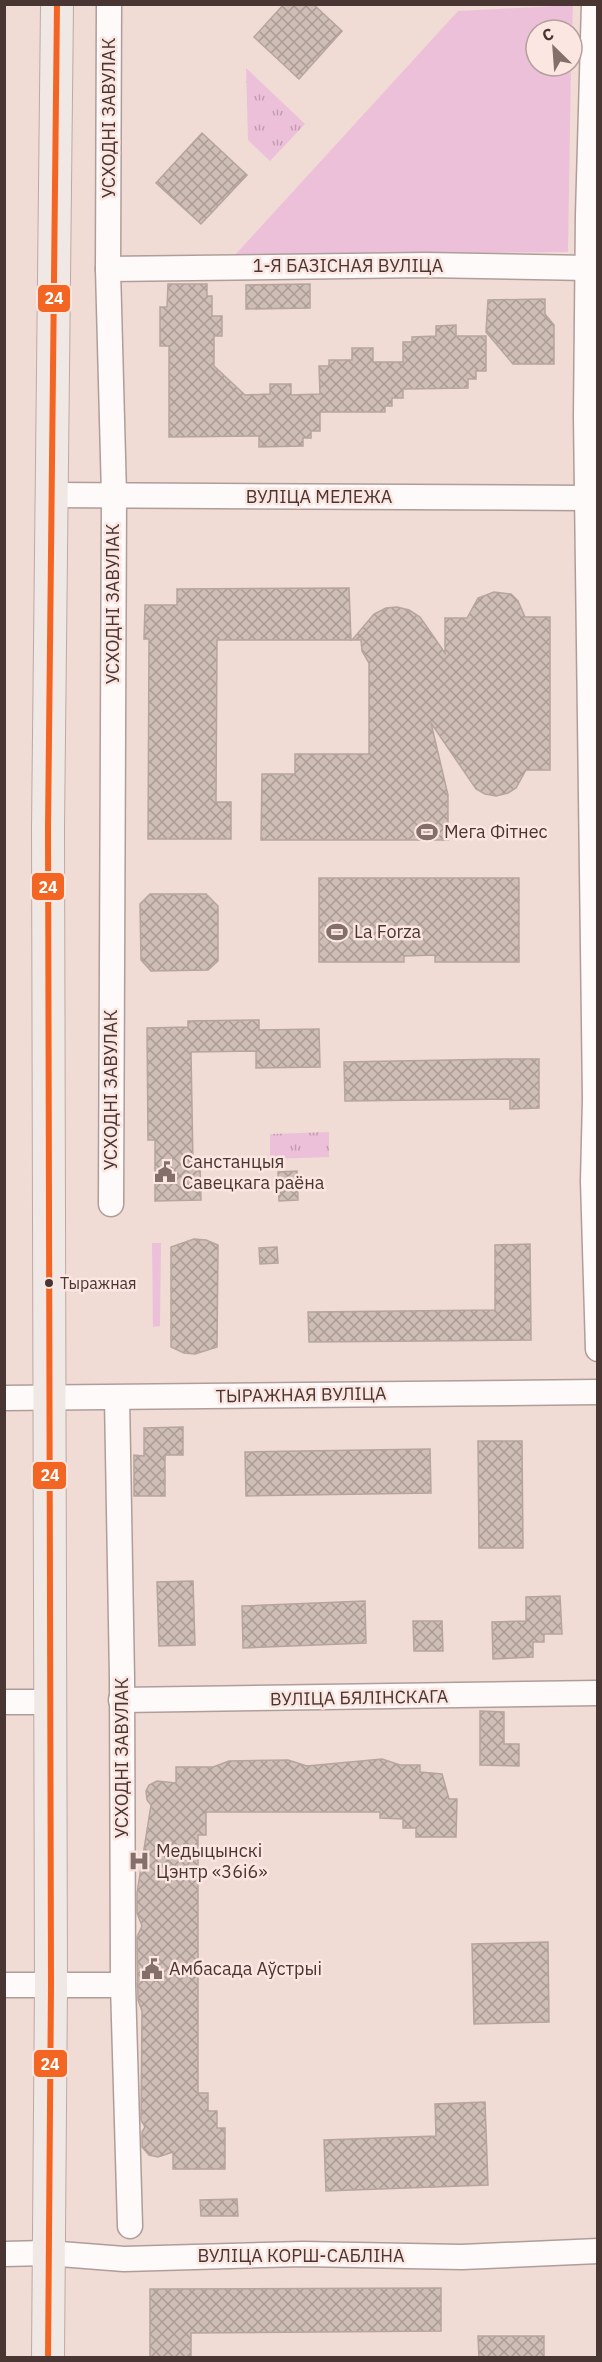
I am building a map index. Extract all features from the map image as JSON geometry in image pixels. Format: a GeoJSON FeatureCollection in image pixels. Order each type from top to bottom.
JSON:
{"type":"FeatureCollection","features":[{"type":"Feature","properties":{"kind":"main road"},"geometry":{"type":"LineString","coordinates":[[48,2358],[47,2253],[51,1985],[48,828],[57,4]]}},
{"type":"Feature","properties":{"kind":"street","name":"УСХОДНІ ЗАВУЛАК"},"geometry":{"type":"LineString","coordinates":[[109,4],[108,269],[114,495],[111,1203]]}},
{"type":"Feature","properties":{"kind":"street"},"geometry":{"type":"LineString","coordinates":[[594,4],[588,268],[587,498],[594,937],[597,1349]]}},
{"type":"Feature","properties":{"kind":"street","name":"1-Я БАЗІСНАЯ ВУЛІЦА"},"geometry":{"type":"LineString","coordinates":[[108,269],[413,265],[588,268]]}},
{"type":"Feature","properties":{"kind":"street","name":"ВУЛІЦА МЕЛЕЖА"},"geometry":{"type":"LineString","coordinates":[[52,495],[587,498]]}},
{"type":"Feature","properties":{"kind":"street","name":"ТЫРАЖНАЯ ВУЛІЦА"},"geometry":{"type":"LineString","coordinates":[[4,1398],[597,1392]]}},
{"type":"Feature","properties":{"kind":"street","name":"УСХОДНІ ЗАВУЛАК"},"geometry":{"type":"LineString","coordinates":[[117,1398],[123,1985],[130,2226]]}},
{"type":"Feature","properties":{"kind":"street","name":"ВУЛІЦА БЯЛІНСКАГА"},"geometry":{"type":"LineString","coordinates":[[121,1700],[597,1693]]}},
{"type":"Feature","properties":{"kind":"street"},"geometry":{"type":"LineString","coordinates":[[4,1702],[50,1702]]}},
{"type":"Feature","properties":{"kind":"street"},"geometry":{"type":"LineString","coordinates":[[4,1985],[123,1985]]}},
{"type":"Feature","properties":{"kind":"street","name":"ВУЛІЦА КОРШ-САБЛІНА"},"geometry":{"type":"LineString","coordinates":[[4,2254],[47,2253],[124,2259],[303,2254],[462,2257],[597,2251]]}},
{"type":"Feature","properties":{"kind":"green space"},"geometry":{"type":"Polygon","coordinates":[[[573,5],[573,18],[524,18],[524,78],[571,78],[568,252],[235,255],[458,11],[573,5]]]}},
{"type":"Feature","properties":{"kind":"green space"},"geometry":{"type":"Polygon","coordinates":[[[246,68],[305,124],[270,161],[248,140],[246,68]]]}},
{"type":"Feature","properties":{"kind":"green space"},"geometry":{"type":"Polygon","coordinates":[[[329,1132],[329,1157],[270,1159],[270,1134],[329,1132]]]}},
{"type":"Feature","properties":{"kind":"green space"},"geometry":{"type":"Polygon","coordinates":[[[152,1243],[161,1243],[160,1326],[153,1327],[152,1243]]]}},
{"type":"Feature","properties":{"kind":"building"},"geometry":{"type":"Polygon","coordinates":[[[284,4],[313,4],[342,31],[299,79],[254,37],[284,4]]]}},
{"type":"Feature","properties":{"kind":"building"},"geometry":{"type":"Polygon","coordinates":[[[202,133],[247,175],[201,224],[156,183],[202,133]]]}},
{"type":"Feature","properties":{"kind":"building"},"geometry":{"type":"Polygon","coordinates":[[[168,284],[207,284],[207,296],[212,296],[212,316],[222,316],[222,336],[214,336],[214,366],[245,395],[270,394],[270,384],[291,384],[291,395],[320,394],[319,366],[329,366],[329,360],[352,360],[352,348],[373,348],[373,362],[403,362],[403,342],[412,342],[412,337],[436,336],[436,326],[456,325],[456,336],[486,336],[486,371],[476,371],[476,379],[468,379],[468,388],[403,389],[403,398],[392,398],[392,406],[385,406],[385,412],[320,412],[320,431],[311,431],[311,438],[303,438],[303,446],[259,447],[259,436],[169,437],[169,346],[160,346],[160,307],[167,307],[168,284]]]}},
{"type":"Feature","properties":{"kind":"building"},"geometry":{"type":"Polygon","coordinates":[[[310,284],[310,308],[246,309],[246,285],[310,284]]]}},
{"type":"Feature","properties":{"kind":"building"},"geometry":{"type":"Polygon","coordinates":[[[545,299],[545,314],[554,325],[554,364],[513,364],[486,332],[488,300],[545,299]]]}},
{"type":"Feature","properties":{"kind":"building"},"geometry":{"type":"Polygon","coordinates":[[[349,588],[351,640],[217,640],[216,802],[231,802],[231,839],[148,839],[149,639],[144,639],[145,605],[177,605],[177,589],[349,588]]]}},
{"type":"Feature","properties":{"kind":"building"},"geometry":{"type":"Polygon","coordinates":[[[494,592],[511,594],[518,601],[525,617],[550,617],[550,770],[526,770],[516,788],[508,793],[496,796],[485,794],[476,789],[431,723],[448,795],[448,840],[261,840],[262,774],[295,774],[295,754],[369,754],[369,663],[362,651],[361,640],[352,640],[374,614],[386,608],[397,607],[409,610],[420,617],[445,653],[445,618],[467,618],[478,598],[494,592]]]}},
{"type":"Feature","properties":{"kind":"building"},"geometry":{"type":"Polygon","coordinates":[[[319,878],[519,878],[519,962],[435,962],[435,955],[404,956],[404,962],[319,962],[319,878]]]}},
{"type":"Feature","properties":{"kind":"building"},"geometry":{"type":"Polygon","coordinates":[[[150,894],[206,894],[218,906],[218,961],[208,970],[151,971],[141,960],[140,904],[150,894]]]}},
{"type":"Feature","properties":{"kind":"building"},"geometry":{"type":"Polygon","coordinates":[[[259,1020],[259,1030],[319,1029],[320,1067],[256,1068],[256,1051],[191,1052],[193,1164],[200,1164],[201,1200],[155,1201],[155,1140],[148,1140],[147,1028],[188,1027],[188,1021],[259,1020]]]}},
{"type":"Feature","properties":{"kind":"building"},"geometry":{"type":"Polygon","coordinates":[[[539,1059],[539,1108],[510,1109],[510,1099],[345,1101],[344,1062],[539,1059]]]}},
{"type":"Feature","properties":{"kind":"building"},"geometry":{"type":"Polygon","coordinates":[[[297,1171],[298,1200],[279,1201],[278,1172],[297,1171]]]}},
{"type":"Feature","properties":{"kind":"building"},"geometry":{"type":"Polygon","coordinates":[[[194,1239],[206,1240],[218,1245],[217,1347],[195,1354],[184,1353],[171,1347],[171,1247],[194,1239]]]}},
{"type":"Feature","properties":{"kind":"building"},"geometry":{"type":"Polygon","coordinates":[[[530,1244],[531,1340],[309,1342],[308,1312],[495,1310],[495,1245],[530,1244]]]}},
{"type":"Feature","properties":{"kind":"building"},"geometry":{"type":"Polygon","coordinates":[[[277,1247],[278,1263],[260,1264],[259,1248],[277,1247]]]}},
{"type":"Feature","properties":{"kind":"building"},"geometry":{"type":"Polygon","coordinates":[[[183,1427],[183,1455],[165,1455],[165,1496],[134,1496],[134,1455],[144,1456],[144,1428],[183,1427]]]}},
{"type":"Feature","properties":{"kind":"building"},"geometry":{"type":"Polygon","coordinates":[[[478,1441],[522,1441],[523,1548],[479,1548],[478,1441]]]}},
{"type":"Feature","properties":{"kind":"building"},"geometry":{"type":"Polygon","coordinates":[[[430,1449],[431,1493],[246,1496],[245,1452],[430,1449]]]}},
{"type":"Feature","properties":{"kind":"building"},"geometry":{"type":"Polygon","coordinates":[[[193,1581],[195,1645],[159,1646],[157,1582],[193,1581]]]}},
{"type":"Feature","properties":{"kind":"building"},"geometry":{"type":"Polygon","coordinates":[[[560,1596],[562,1634],[544,1634],[544,1642],[533,1642],[533,1657],[493,1659],[492,1622],[526,1621],[526,1597],[560,1596]]]}},
{"type":"Feature","properties":{"kind":"building"},"geometry":{"type":"Polygon","coordinates":[[[365,1601],[366,1643],[243,1648],[242,1606],[365,1601]]]}},
{"type":"Feature","properties":{"kind":"building"},"geometry":{"type":"Polygon","coordinates":[[[413,1621],[442,1621],[443,1651],[414,1651],[413,1621]]]}},
{"type":"Feature","properties":{"kind":"building"},"geometry":{"type":"Polygon","coordinates":[[[480,1711],[504,1712],[504,1744],[519,1744],[519,1766],[480,1765],[480,1711]]]}},
{"type":"Feature","properties":{"kind":"building"},"geometry":{"type":"Polygon","coordinates":[[[382,1759],[400,1765],[420,1765],[420,1772],[442,1774],[449,1799],[457,1799],[456,1837],[416,1837],[416,1828],[403,1828],[403,1819],[380,1818],[380,1812],[206,1812],[206,1835],[198,1835],[198,2093],[208,2093],[208,2111],[217,2111],[217,2128],[225,2128],[225,2169],[173,2169],[173,2152],[158,2157],[149,2155],[142,2147],[142,2132],[145,2127],[141,2120],[142,2011],[138,2000],[137,1937],[142,1926],[137,1913],[137,1893],[151,1805],[147,1800],[146,1791],[149,1785],[157,1781],[176,1783],[176,1767],[213,1767],[229,1761],[288,1760],[307,1766],[382,1759]]]}},
{"type":"Feature","properties":{"kind":"building"},"geometry":{"type":"Polygon","coordinates":[[[548,1942],[549,2022],[474,2024],[472,1944],[548,1942]]]}},
{"type":"Feature","properties":{"kind":"building"},"geometry":{"type":"Polygon","coordinates":[[[485,2102],[488,2185],[326,2191],[324,2140],[436,2136],[435,2104],[485,2102]]]}},
{"type":"Feature","properties":{"kind":"building"},"geometry":{"type":"Polygon","coordinates":[[[237,2199],[238,2216],[201,2216],[200,2200],[237,2199]]]}},
{"type":"Feature","properties":{"kind":"building"},"geometry":{"type":"Polygon","coordinates":[[[441,2288],[441,2331],[191,2333],[191,2358],[150,2358],[150,2289],[441,2288]]]}},
{"type":"Feature","properties":{"kind":"building"},"geometry":{"type":"Polygon","coordinates":[[[478,2336],[544,2336],[544,2358],[479,2358],[478,2336]]]}},
{"type":"Feature","properties":{"kind":"transit line","name":"24"},"geometry":{"type":"LineString","coordinates":[[48,2358],[51,1985],[48,828],[57,4]]}},
{"type":"Feature","properties":{"kind":"place","name":"Мега Фітнес"},"geometry":{"type":"Point","coordinates":[427,832]}},
{"type":"Feature","properties":{"kind":"place","name":"La Forza"},"geometry":{"type":"Point","coordinates":[337,932]}},
{"type":"Feature","properties":{"kind":"place","name":"Санстанцыя Савецкага раёна"},"geometry":{"type":"Point","coordinates":[165,1172]}},
{"type":"Feature","properties":{"kind":"place","name":"Тыражная"},"geometry":{"type":"Point","coordinates":[49,1283]}},
{"type":"Feature","properties":{"kind":"place","name":"Медыцынскі Цэнтр «36і6»"},"geometry":{"type":"Point","coordinates":[139,1861]}},
{"type":"Feature","properties":{"kind":"place","name":"Амбасада Аўстрыі"},"geometry":{"type":"Point","coordinates":[152,1969]}}]}
